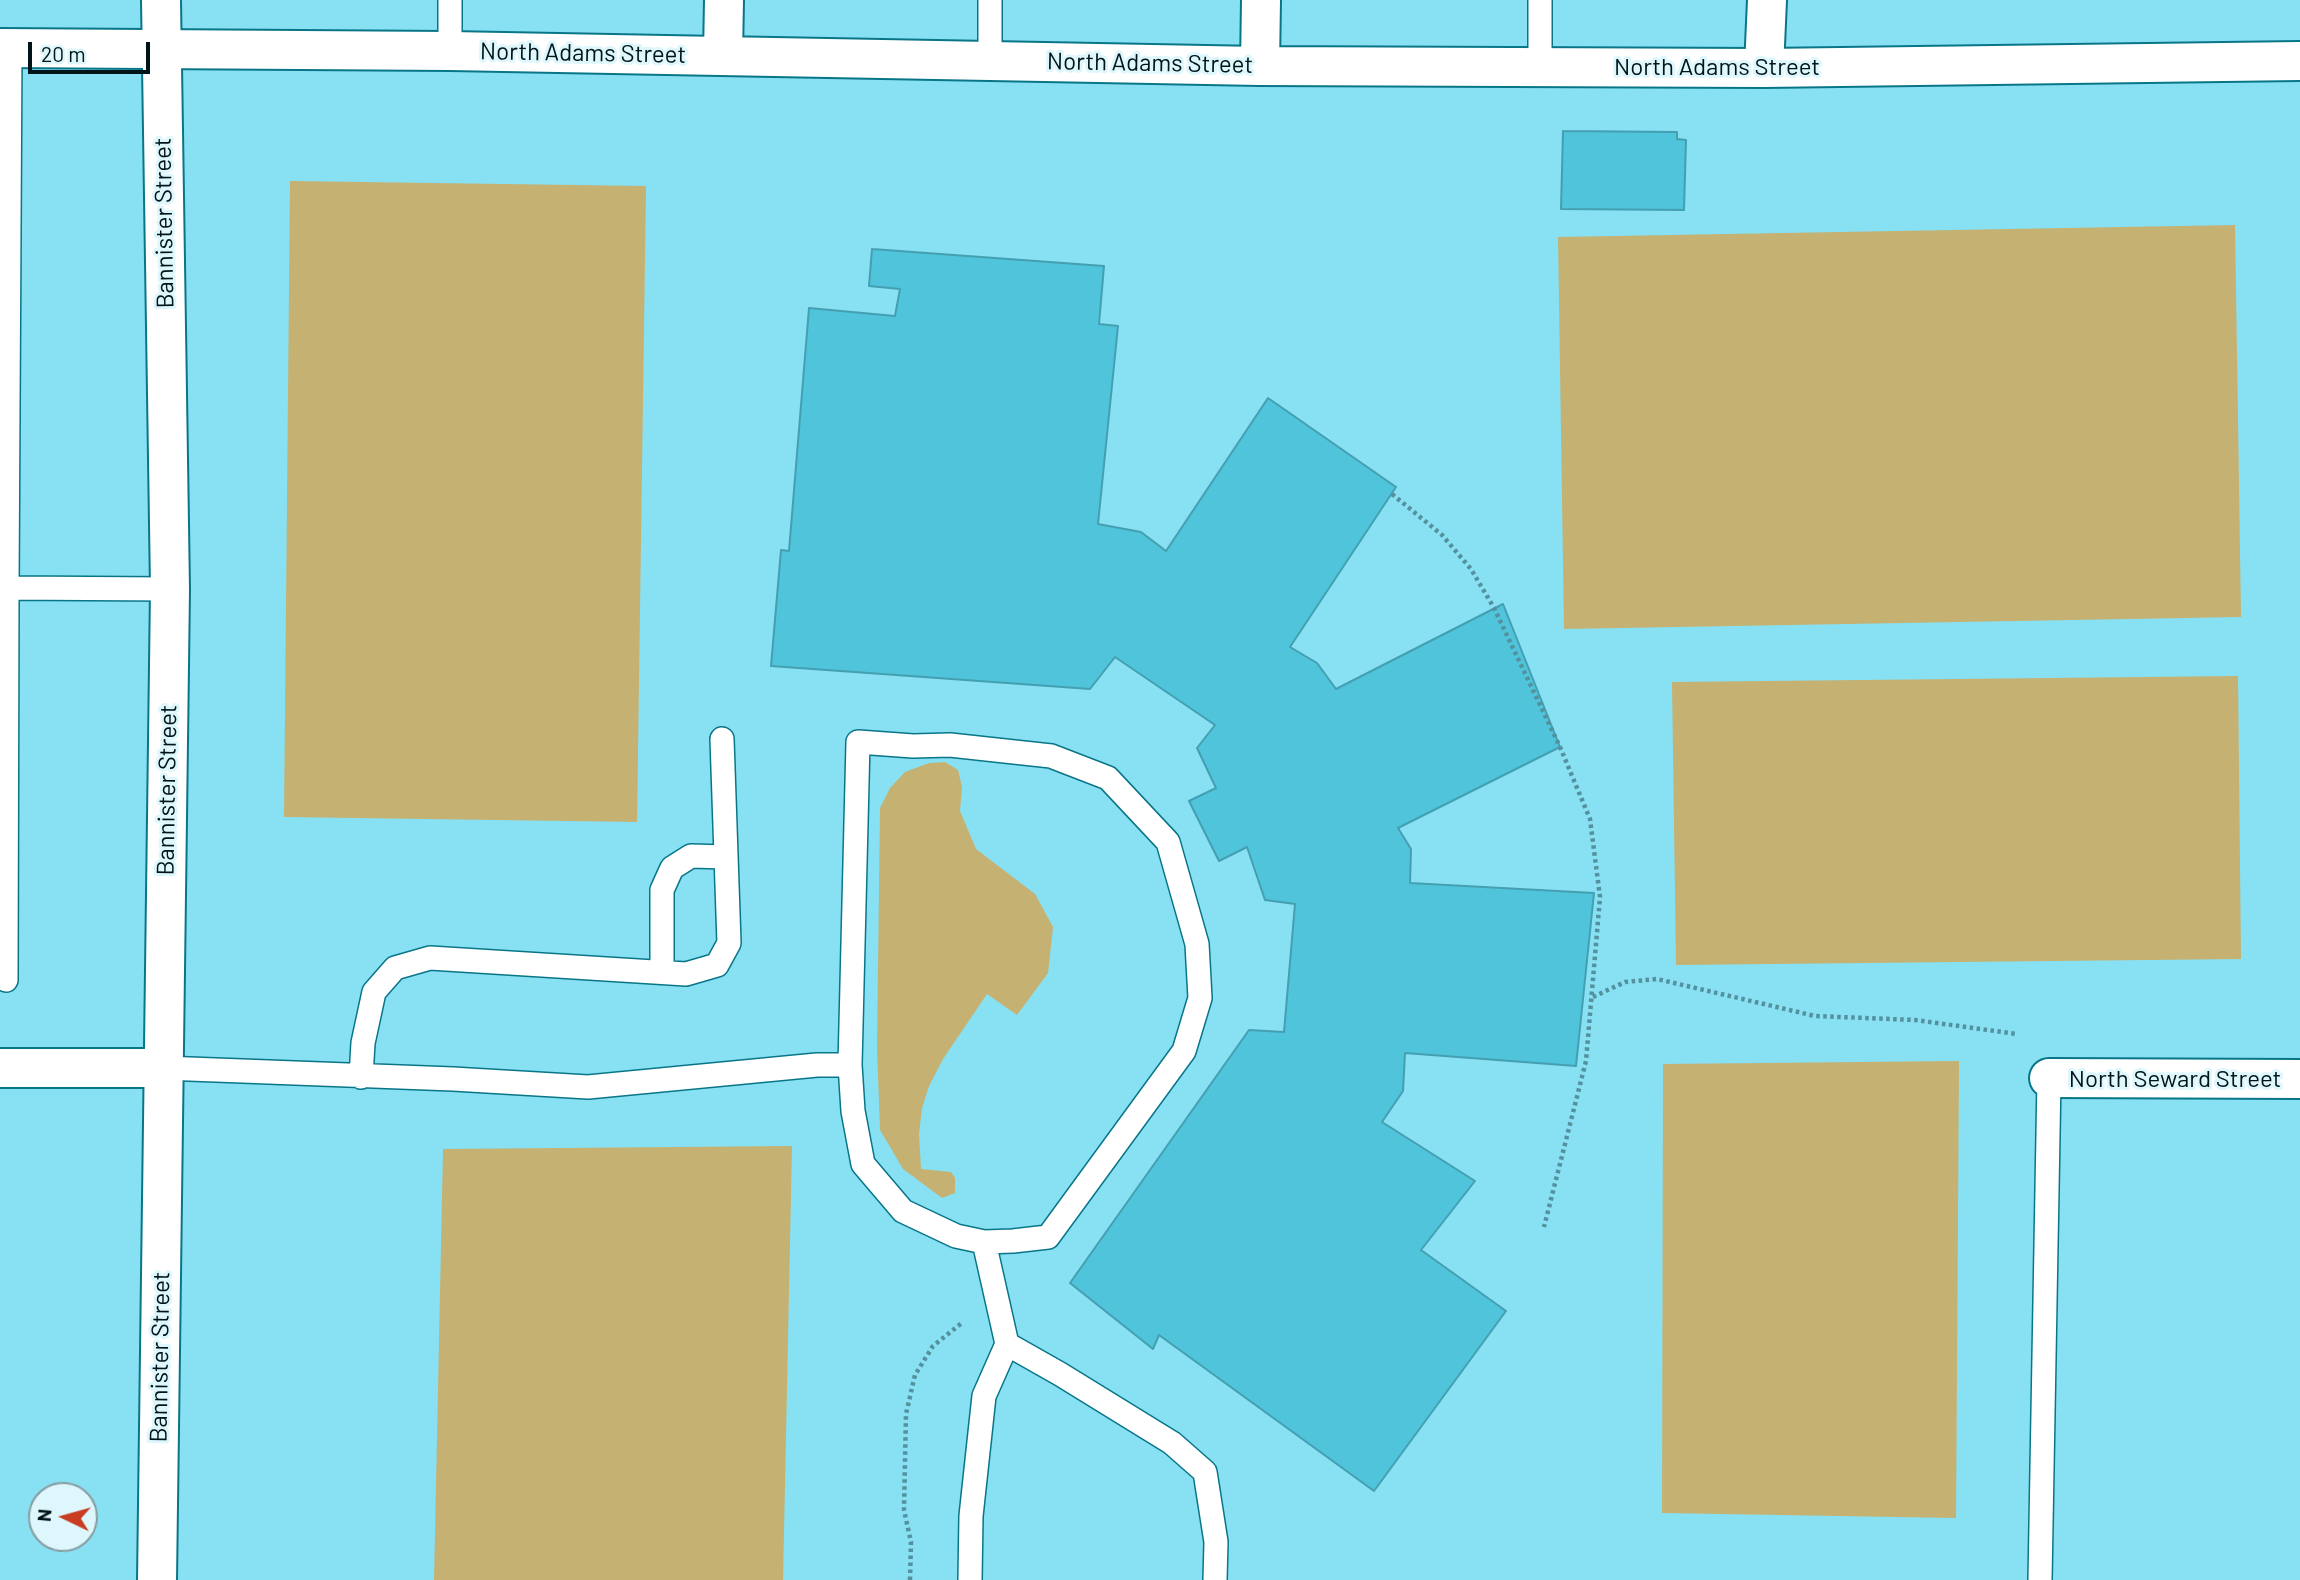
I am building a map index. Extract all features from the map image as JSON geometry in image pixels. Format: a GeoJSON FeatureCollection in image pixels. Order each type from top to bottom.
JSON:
{"type":"FeatureCollection","features":[{"type":"Feature","properties":{"kind":"street","name":"Bannister Street"},"geometry":{"type":"LineString","coordinates":[[157,1580],[170,589],[161,0]]}},
{"type":"Feature","properties":{"kind":"street"},"geometry":{"type":"LineString","coordinates":[[723,55],[724,0]]}},
{"type":"Feature","properties":{"kind":"street"},"geometry":{"type":"LineString","coordinates":[[1260,66],[1261,0]]}},
{"type":"Feature","properties":{"kind":"street"},"geometry":{"type":"LineString","coordinates":[[1764,68],[1767,0]]}},
{"type":"Feature","properties":{"kind":"street","name":"North Adams Street"},"geometry":{"type":"LineString","coordinates":[[5,48],[450,51],[1260,66],[1764,68],[2300,61]]}},
{"type":"Feature","properties":{"kind":"street"},"geometry":{"type":"LineString","coordinates":[[0,1068],[163,1068]]}},
{"type":"Feature","properties":{"kind":"street","name":"North Seward Street"},"geometry":{"type":"LineString","coordinates":[[2049,1078],[2300,1079]]}},
{"type":"Feature","properties":{"kind":"lane"},"geometry":{"type":"LineString","coordinates":[[450,0],[450,51]]}},
{"type":"Feature","properties":{"kind":"lane"},"geometry":{"type":"LineString","coordinates":[[990,0],[990,60]]}},
{"type":"Feature","properties":{"kind":"lane"},"geometry":{"type":"LineString","coordinates":[[1540,0],[1540,67]]}},
{"type":"Feature","properties":{"kind":"lane"},"geometry":{"type":"LineString","coordinates":[[5,48],[6,979]]}},
{"type":"Feature","properties":{"kind":"lane"},"geometry":{"type":"LineString","coordinates":[[4,588],[170,589]]}},
{"type":"Feature","properties":{"kind":"lane"},"geometry":{"type":"LineString","coordinates":[[360,1077],[363,1043],[374,992],[395,968],[430,958],[686,974],[717,965],[729,943],[722,739]]}},
{"type":"Feature","properties":{"kind":"lane"},"geometry":{"type":"LineString","coordinates":[[858,742],[913,746],[950,745],[1051,756],[1108,778],[1168,842],[1197,944],[1200,998],[1184,1051],[1048,1237],[984,1242],[956,1236],[903,1211],[863,1164],[853,1111],[850,1066],[858,742]]}},
{"type":"Feature","properties":{"kind":"lane"},"geometry":{"type":"LineString","coordinates":[[662,972],[662,891],[672,868],[691,856],[726,857]]}},
{"type":"Feature","properties":{"kind":"lane"},"geometry":{"type":"LineString","coordinates":[[163,1068],[587,1087],[817,1065],[850,1066]]}},
{"type":"Feature","properties":{"kind":"lane"},"geometry":{"type":"LineString","coordinates":[[2040,1580],[2049,1078]]}},
{"type":"Feature","properties":{"kind":"lane"},"geometry":{"type":"LineString","coordinates":[[970,1580],[971,1516],[984,1396],[1007,1344],[984,1242]]}},
{"type":"Feature","properties":{"kind":"lane"},"geometry":{"type":"LineString","coordinates":[[1007,1344],[1172,1443],[1205,1472],[1216,1542],[1215,1580]]}},
{"type":"Feature","properties":{"kind":"path"},"geometry":{"type":"LineString","coordinates":[[1392,494],[1442,535],[1471,569],[1494,608],[1560,747],[1590,819],[1600,897],[1586,1061],[1544,1227]]}},
{"type":"Feature","properties":{"kind":"path"},"geometry":{"type":"LineString","coordinates":[[1592,998],[1625,982],[1657,979],[1815,1016],[1915,1020],[2017,1034]]}},
{"type":"Feature","properties":{"kind":"path"},"geometry":{"type":"LineString","coordinates":[[910,1580],[911,1542],[904,1510],[906,1414],[915,1375],[933,1346],[963,1322]]}},
{"type":"Feature","properties":{"kind":"shaded area"},"geometry":{"type":"Polygon","coordinates":[[[290,181],[646,186],[637,822],[284,817],[290,181]]]}},
{"type":"Feature","properties":{"kind":"shaded area"},"geometry":{"type":"Polygon","coordinates":[[[2235,225],[2241,617],[1564,629],[1558,237],[2235,225]]]}},
{"type":"Feature","properties":{"kind":"shaded area"},"geometry":{"type":"Polygon","coordinates":[[[2238,676],[2241,959],[1676,965],[1672,682],[2238,676]]]}},
{"type":"Feature","properties":{"kind":"shaded area"},"geometry":{"type":"Polygon","coordinates":[[[945,762],[958,770],[962,787],[960,811],[976,849],[1035,894],[1053,927],[1048,973],[1017,1015],[987,994],[943,1059],[929,1086],[922,1108],[919,1134],[921,1169],[951,1172],[955,1178],[955,1193],[942,1198],[903,1169],[880,1130],[877,1047],[880,808],[890,788],[905,772],[929,763],[945,762]]]}},
{"type":"Feature","properties":{"kind":"shaded area"},"geometry":{"type":"Polygon","coordinates":[[[1959,1061],[1956,1518],[1662,1513],[1663,1064],[1959,1061]]]}},
{"type":"Feature","properties":{"kind":"shaded area"},"geometry":{"type":"Polygon","coordinates":[[[792,1146],[783,1580],[434,1580],[443,1149],[792,1146]]]}},
{"type":"Feature","properties":{"kind":"building"},"geometry":{"type":"Polygon","coordinates":[[[1563,131],[1677,132],[1677,139],[1686,140],[1684,210],[1561,209],[1563,131]]]}},
{"type":"Feature","properties":{"kind":"building"},"geometry":{"type":"Polygon","coordinates":[[[872,249],[1104,266],[1099,324],[1118,326],[1098,524],[1141,532],[1166,551],[1268,398],[1396,487],[1290,647],[1317,663],[1336,689],[1503,604],[1560,747],[1398,828],[1411,849],[1410,883],[1594,893],[1576,1066],[1405,1053],[1403,1091],[1382,1122],[1475,1181],[1421,1250],[1506,1311],[1374,1491],[1159,1335],[1153,1349],[1070,1283],[1249,1030],[1284,1032],[1295,904],[1265,900],[1247,847],[1219,861],[1189,801],[1216,788],[1197,748],[1215,725],[1115,657],[1090,689],[771,666],[781,550],[789,551],[809,308],[895,316],[900,289],[869,286],[872,249]]]}}]}
